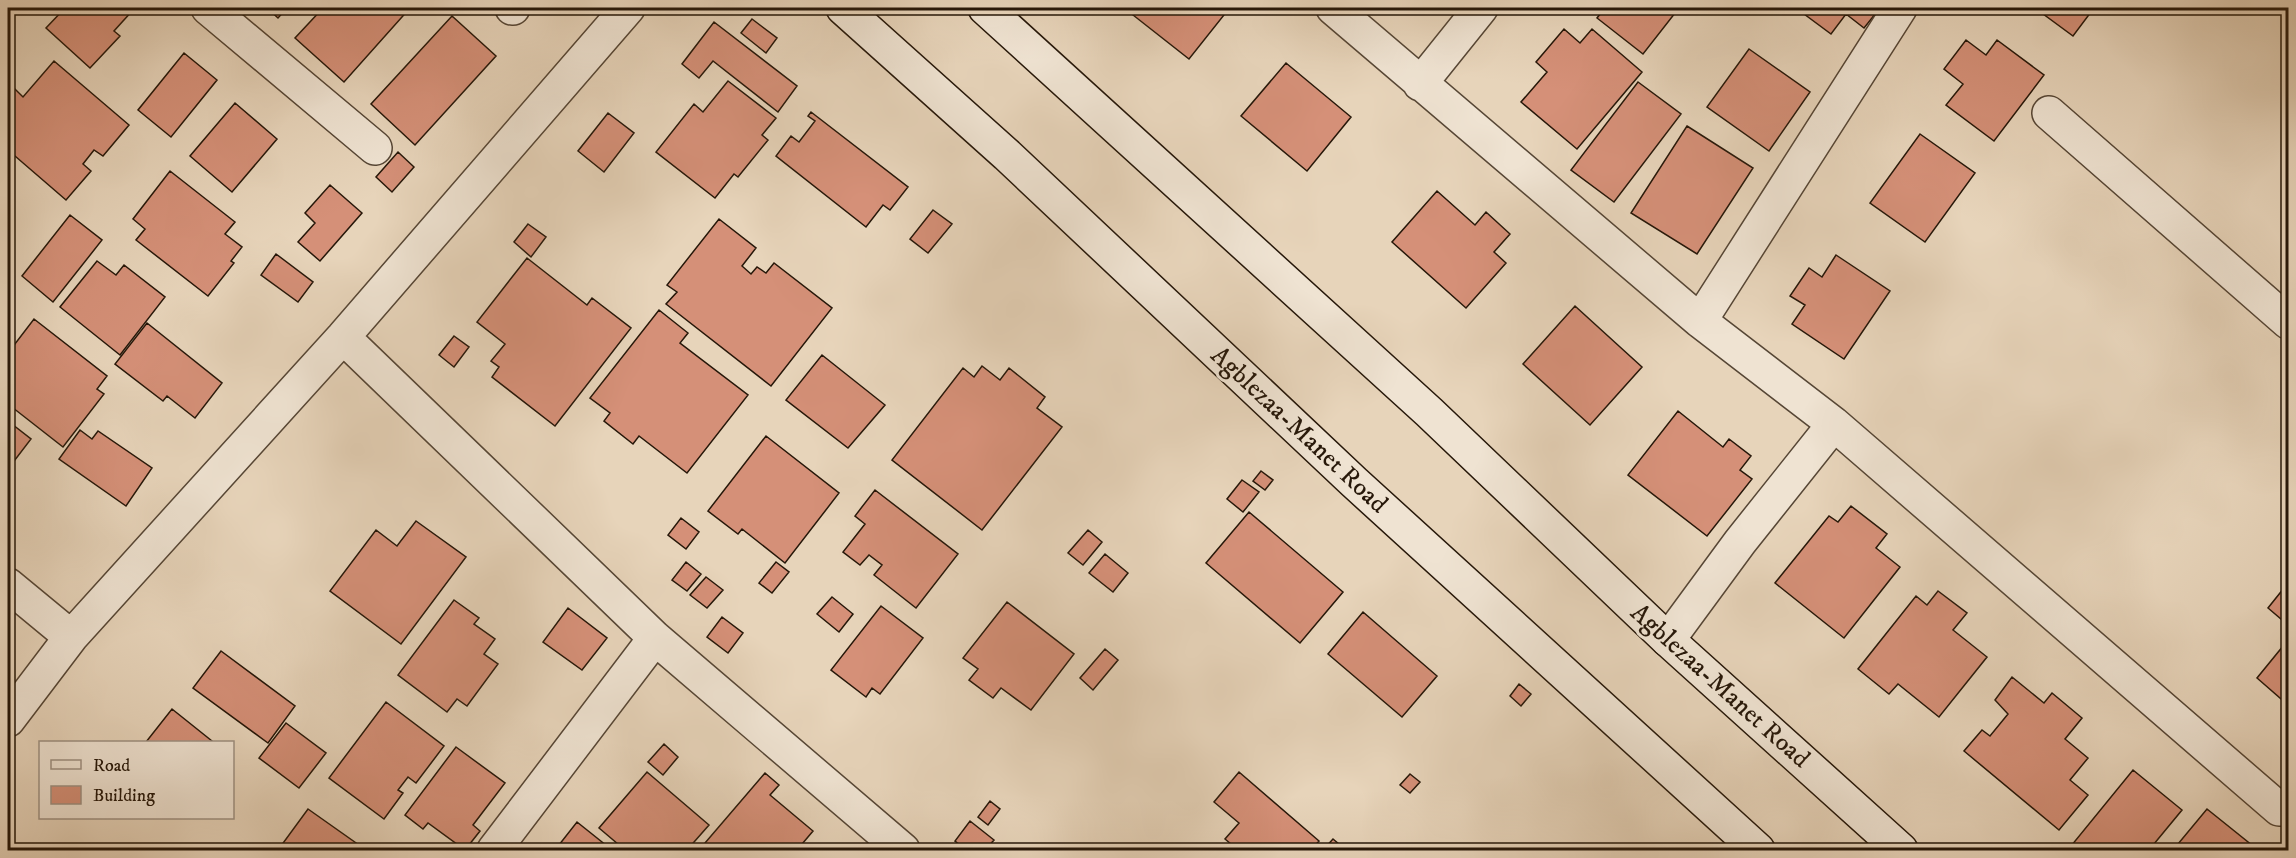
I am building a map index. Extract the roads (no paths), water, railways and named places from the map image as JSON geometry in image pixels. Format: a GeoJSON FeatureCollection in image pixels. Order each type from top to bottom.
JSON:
{"type":"FeatureCollection","features":[{"type":"Feature","properties":{"kind":"street"},"geometry":{"type":"LineString","coordinates":[[208,8],[375,148]]}},
{"type":"Feature","properties":{"kind":"street"},"geometry":{"type":"LineString","coordinates":[[8,720],[71,637],[343,337],[628,8]]}},
{"type":"Feature","properties":{"kind":"street","name":"Agblezaa-Manet Road"},"geometry":{"type":"LineString","coordinates":[[843,8],[1006,155],[1362,490],[1758,850]]}},
{"type":"Feature","properties":{"kind":"street","name":"Agblezaa-Manet Road"},"geometry":{"type":"LineString","coordinates":[[985,8],[1429,412],[1668,640],[1901,850]]}},
{"type":"Feature","properties":{"kind":"street"},"geometry":{"type":"LineString","coordinates":[[1333,8],[1700,321],[1834,424],[2279,809],[2289,809]]}},
{"type":"Feature","properties":{"kind":"street"},"geometry":{"type":"LineString","coordinates":[[1420,84],[1481,8]]}},
{"type":"Feature","properties":{"kind":"street"},"geometry":{"type":"LineString","coordinates":[[1700,321],[1900,8]]}},
{"type":"Feature","properties":{"kind":"street"},"geometry":{"type":"LineString","coordinates":[[2049,112],[2289,322]]}},
{"type":"Feature","properties":{"kind":"street"},"geometry":{"type":"LineString","coordinates":[[343,337],[656,638],[903,850]]}},
{"type":"Feature","properties":{"kind":"street"},"geometry":{"type":"LineString","coordinates":[[1668,640],[1740,542],[1834,424]]}},
{"type":"Feature","properties":{"kind":"street"},"geometry":{"type":"LineString","coordinates":[[8,585],[71,637]]}},
{"type":"Feature","properties":{"kind":"street"},"geometry":{"type":"LineString","coordinates":[[494,850],[656,638]]}}]}
